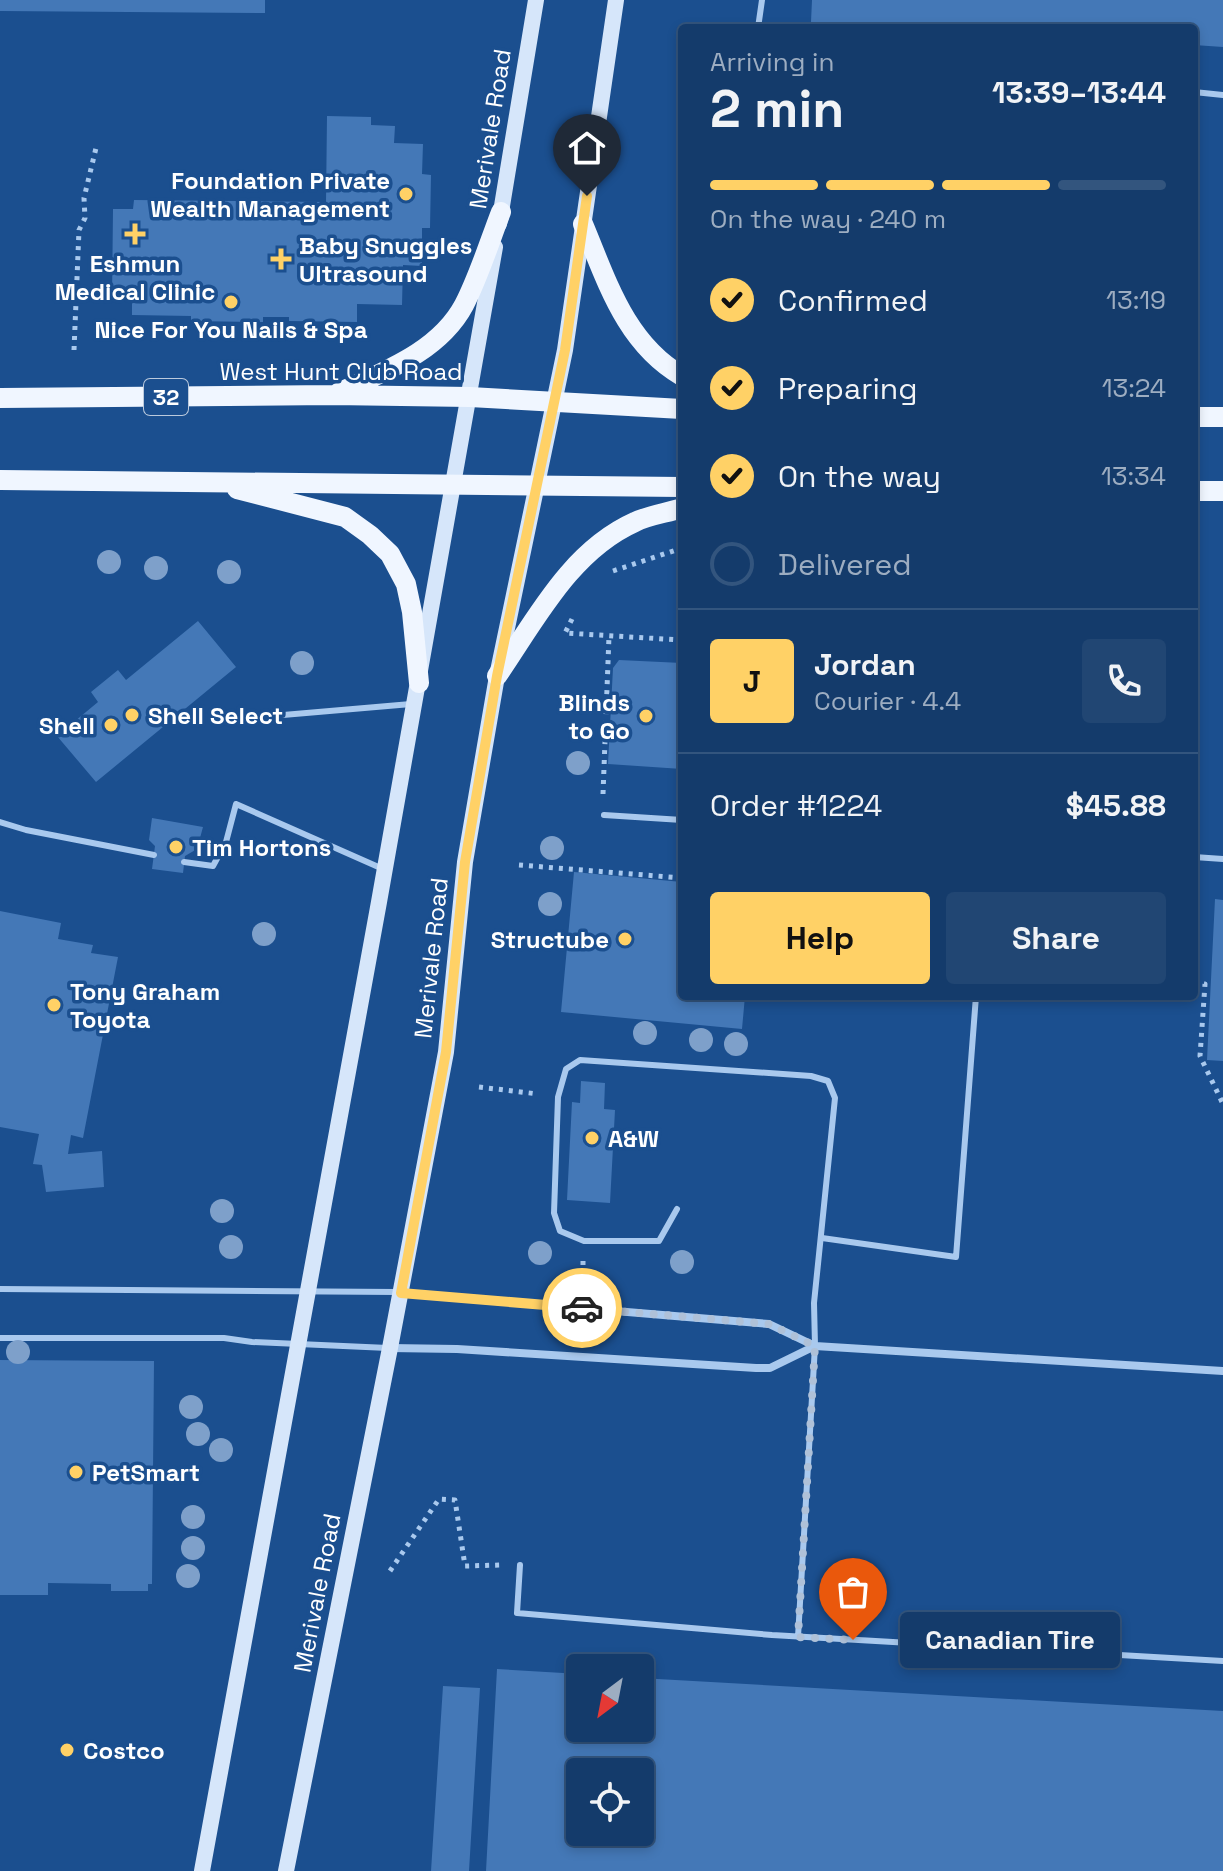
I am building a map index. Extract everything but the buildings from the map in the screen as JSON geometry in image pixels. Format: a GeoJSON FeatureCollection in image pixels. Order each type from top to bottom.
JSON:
{"type":"FeatureCollection","features":[{"type":"Feature","properties":{"kind":"main road","name":"Merivale Road"},"geometry":{"type":"LineString","coordinates":[[202,1871],[419,683],[536,0]]}},
{"type":"Feature","properties":{"kind":"main road","name":"Merivale Road"},"geometry":{"type":"LineString","coordinates":[[286,1871],[446,1052],[465,862],[497,676],[565,350],[616,0]]}},
{"type":"Feature","properties":{"kind":"main road"},"geometry":{"type":"LineString","coordinates":[[333,395],[395,367],[434,340],[463,307],[501,212]]}},
{"type":"Feature","properties":{"kind":"main road"},"geometry":{"type":"LineString","coordinates":[[583,224],[621,313],[650,352],[678,373]]}},
{"type":"Feature","properties":{"kind":"main road","name":"West Hunt Club Road"},"geometry":{"type":"LineString","coordinates":[[0,398],[470,397],[678,409]]}},
{"type":"Feature","properties":{"kind":"main road"},"geometry":{"type":"LineString","coordinates":[[1198,417],[1223,417]]}},
{"type":"Feature","properties":{"kind":"main road"},"geometry":{"type":"LineString","coordinates":[[0,480],[678,487]]}},
{"type":"Feature","properties":{"kind":"main road"},"geometry":{"type":"LineString","coordinates":[[206,481],[345,517],[370,535],[390,554],[406,584],[419,683]]}},
{"type":"Feature","properties":{"kind":"main road"},"geometry":{"type":"LineString","coordinates":[[1198,491],[1223,491]]}},
{"type":"Feature","properties":{"kind":"main road"},"geometry":{"type":"LineString","coordinates":[[497,676],[560,584],[585,556],[610,535],[637,520],[678,509]]}},
{"type":"Feature","properties":{"kind":"street"},"geometry":{"type":"LineString","coordinates":[[401,1293],[769,1324],[815,1346],[1223,1371]]}},
{"type":"Feature","properties":{"kind":"street"},"geometry":{"type":"LineString","coordinates":[[390,1348],[457,1349],[770,1368],[815,1346]]}},
{"type":"Feature","properties":{"kind":"lane"},"geometry":{"type":"LineString","coordinates":[[759,24],[762,0]]}},
{"type":"Feature","properties":{"kind":"lane"},"geometry":{"type":"LineString","coordinates":[[1198,92],[1223,95]]}},
{"type":"Feature","properties":{"kind":"lane"},"geometry":{"type":"LineString","coordinates":[[249,718],[415,704]]}},
{"type":"Feature","properties":{"kind":"lane"},"geometry":{"type":"LineString","coordinates":[[184,862],[213,866],[226,842],[236,804],[385,870]]}},
{"type":"Feature","properties":{"kind":"lane"},"geometry":{"type":"LineString","coordinates":[[604,815],[678,820]]}},
{"type":"Feature","properties":{"kind":"lane"},"geometry":{"type":"LineString","coordinates":[[0,822],[154,855]]}},
{"type":"Feature","properties":{"kind":"lane"},"geometry":{"type":"LineString","coordinates":[[1198,857],[1223,859]]}},
{"type":"Feature","properties":{"kind":"lane"},"geometry":{"type":"LineString","coordinates":[[822,1238],[956,1257],[976,1000]]}},
{"type":"Feature","properties":{"kind":"lane"},"geometry":{"type":"LineString","coordinates":[[677,1209],[659,1241],[584,1241],[560,1231],[554,1213],[558,1097],[566,1069],[580,1060],[811,1076],[828,1081],[835,1098],[814,1303],[815,1346],[798,1637]]}},
{"type":"Feature","properties":{"kind":"lane"},"geometry":{"type":"LineString","coordinates":[[0,1289],[401,1293]]}},
{"type":"Feature","properties":{"kind":"lane"},"geometry":{"type":"LineString","coordinates":[[0,1338],[224,1338],[390,1348]]}},
{"type":"Feature","properties":{"kind":"lane"},"geometry":{"type":"LineString","coordinates":[[520,1565],[517,1613],[798,1637],[1223,1661]]}},
{"type":"Feature","properties":{"kind":"path"},"geometry":{"type":"LineString","coordinates":[[74,350],[79,230],[85,218],[84,198],[96,148]]}},
{"type":"Feature","properties":{"kind":"path"},"geometry":{"type":"LineString","coordinates":[[603,574],[678,549]]}},
{"type":"Feature","properties":{"kind":"path"},"geometry":{"type":"LineString","coordinates":[[577,609],[565,633],[678,640]]}},
{"type":"Feature","properties":{"kind":"path"},"geometry":{"type":"LineString","coordinates":[[604,815],[609,636]]}},
{"type":"Feature","properties":{"kind":"path"},"geometry":{"type":"LineString","coordinates":[[519,865],[678,878]]}},
{"type":"Feature","properties":{"kind":"path"},"geometry":{"type":"LineString","coordinates":[[1198,983],[1205,984],[1200,1056],[1223,1104]]}},
{"type":"Feature","properties":{"kind":"path"},"geometry":{"type":"LineString","coordinates":[[479,1087],[535,1094]]}},
{"type":"Feature","properties":{"kind":"path"},"geometry":{"type":"LineString","coordinates":[[390,1571],[439,1499],[455,1500],[465,1566],[520,1565]]}},
{"type":"Feature","properties":{"kind":"way so far"},"geometry":{"type":"LineString","coordinates":[[582,1308],[769,1324],[815,1346],[798,1637],[853,1640]]}},
{"type":"Feature","properties":{"kind":"place","name":"Foundation Private Wealth Management"},"geometry":{"type":"Point","coordinates":[406,194]}},
{"type":"Feature","properties":{"kind":"place","name":"Eshmun Medical Clinic"},"geometry":{"type":"Point","coordinates":[135,234]}},
{"type":"Feature","properties":{"kind":"place","name":"Baby Snuggles Ultrasound"},"geometry":{"type":"Point","coordinates":[281,259]}},
{"type":"Feature","properties":{"kind":"place","name":"Nice For You Nails & Spa"},"geometry":{"type":"Point","coordinates":[231,302]}},
{"type":"Feature","properties":{"kind":"place","name":"Shell Select"},"geometry":{"type":"Point","coordinates":[132,715]}},
{"type":"Feature","properties":{"kind":"place","name":"Blinds to Go"},"geometry":{"type":"Point","coordinates":[646,716]}},
{"type":"Feature","properties":{"kind":"place","name":"Shell"},"geometry":{"type":"Point","coordinates":[111,725]}},
{"type":"Feature","properties":{"kind":"place","name":"Tim Hortons"},"geometry":{"type":"Point","coordinates":[176,847]}},
{"type":"Feature","properties":{"kind":"place","name":"Structube"},"geometry":{"type":"Point","coordinates":[625,939]}},
{"type":"Feature","properties":{"kind":"place","name":"Tony Graham Toyota"},"geometry":{"type":"Point","coordinates":[54,1005]}},
{"type":"Feature","properties":{"kind":"place","name":"A&W"},"geometry":{"type":"Point","coordinates":[592,1138]}},
{"type":"Feature","properties":{"kind":"place","name":"PetSmart"},"geometry":{"type":"Point","coordinates":[76,1472]}},
{"type":"Feature","properties":{"kind":"place","name":"Canadian Tire"},"geometry":{"type":"Point","coordinates":[853,1640]}},
{"type":"Feature","properties":{"kind":"place","name":"Costco"},"geometry":{"type":"Point","coordinates":[67,1750]}},
{"type":"Feature","properties":{"kind":"route"},"geometry":{"type":"LineString","coordinates":[[582,1308],[401,1293],[446,1052],[465,862],[497,676],[565,350],[587,196]]}}]}
